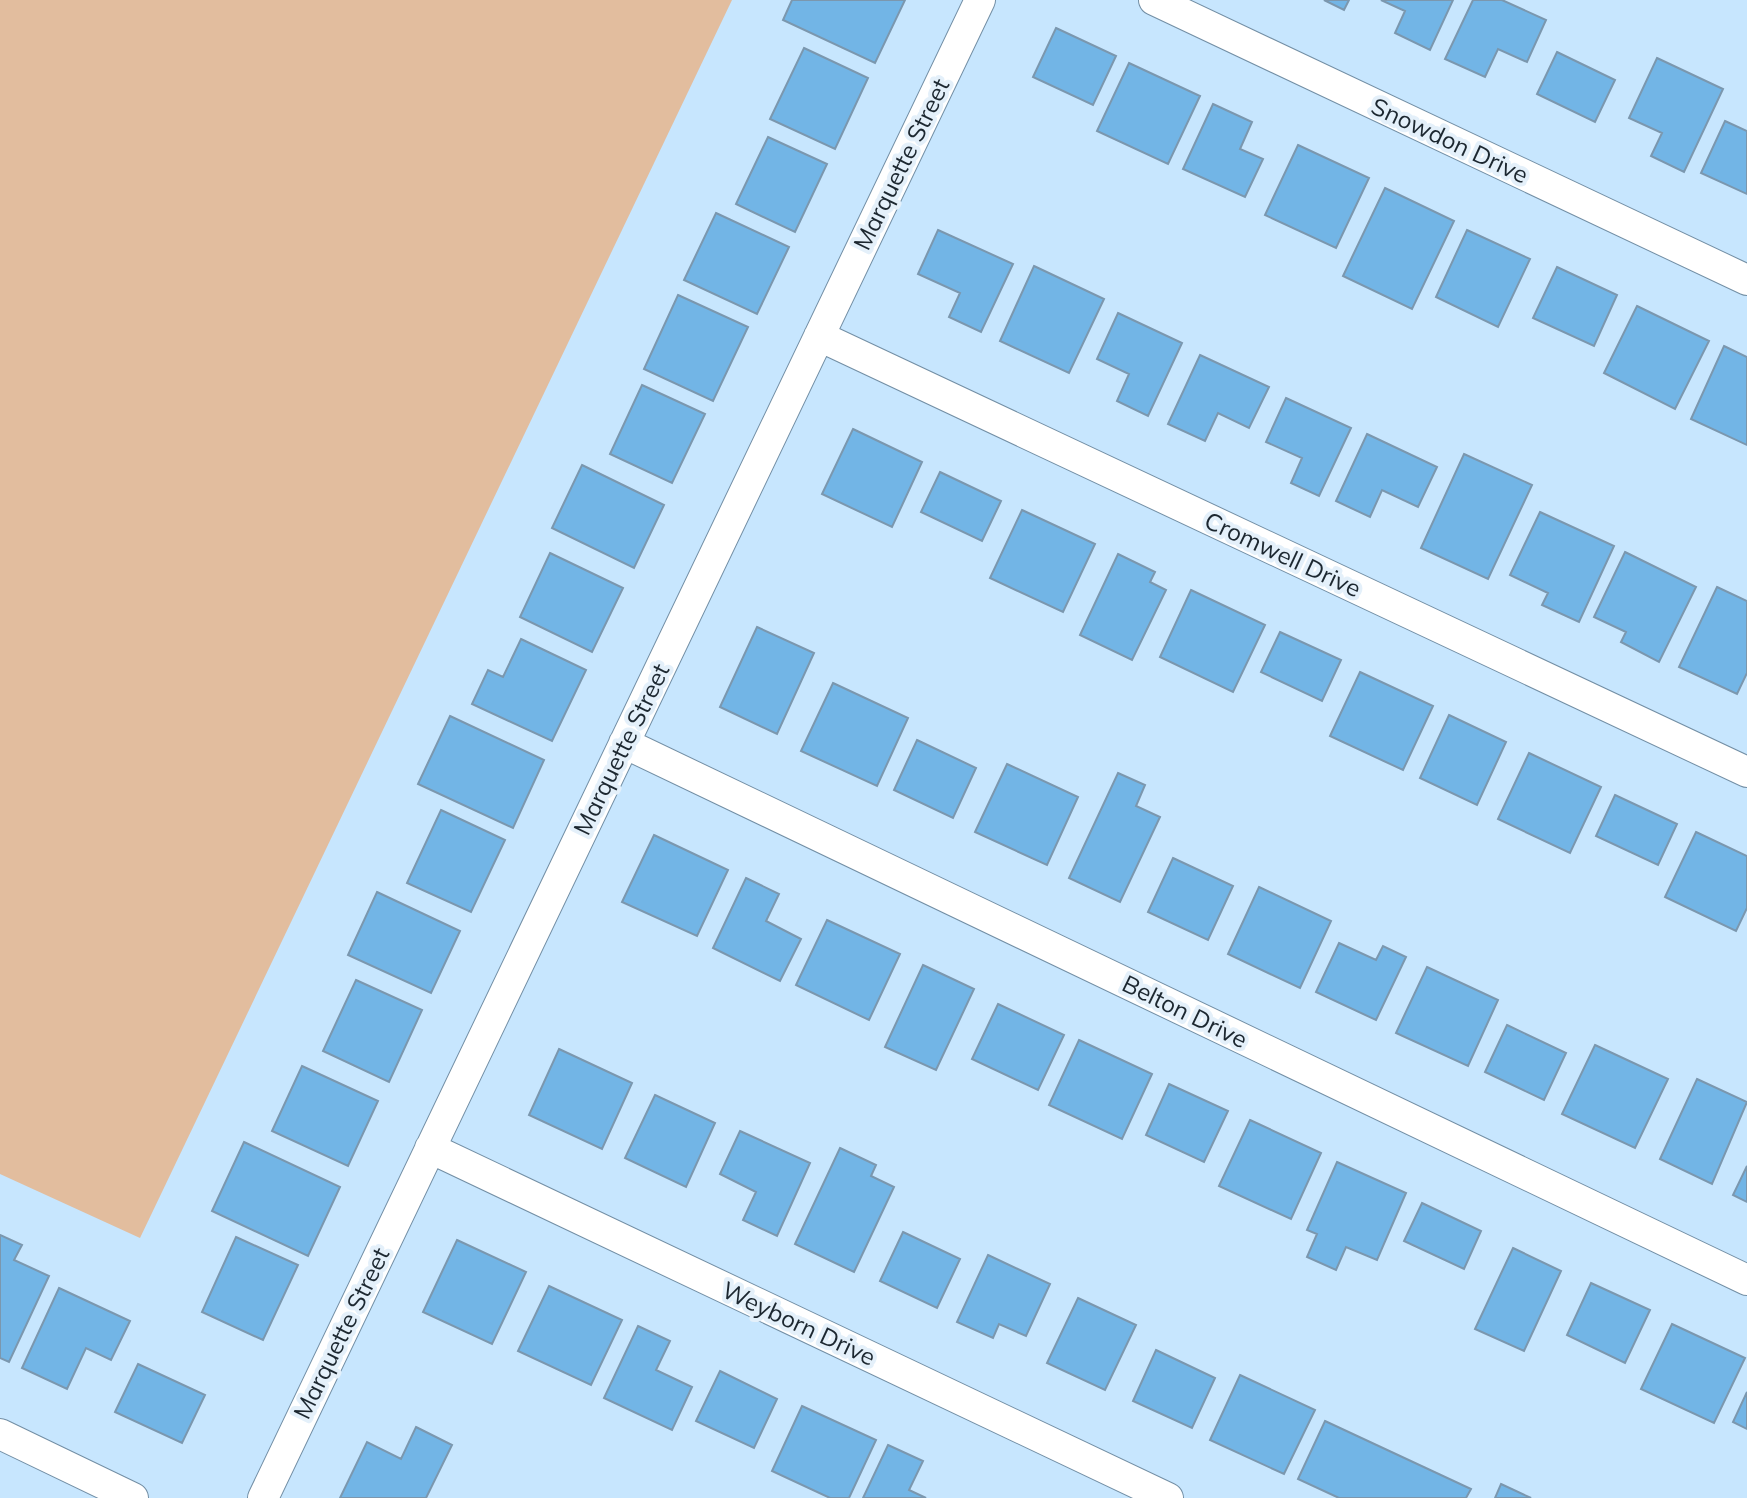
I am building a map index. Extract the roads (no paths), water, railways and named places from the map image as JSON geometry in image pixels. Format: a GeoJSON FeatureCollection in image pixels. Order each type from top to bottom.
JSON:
{"type":"FeatureCollection","features":[{"type":"Feature","properties":{"kind":"street","name":"Marquette Street"},"geometry":{"type":"LineString","coordinates":[[263,1498],[980,0]]}},
{"type":"Feature","properties":{"kind":"street","name":"Snowdon Drive"},"geometry":{"type":"LineString","coordinates":[[1154,0],[1747,280]]}},
{"type":"Feature","properties":{"kind":"street","name":"Cromwell Drive"},"geometry":{"type":"LineString","coordinates":[[819,336],[1747,772]]}},
{"type":"Feature","properties":{"kind":"street","name":"Belton Drive"},"geometry":{"type":"LineString","coordinates":[[624,743],[1747,1280]]}},
{"type":"Feature","properties":{"kind":"street","name":"Weyborn Drive"},"geometry":{"type":"LineString","coordinates":[[430,1148],[1168,1498]]}},
{"type":"Feature","properties":{"kind":"street"},"geometry":{"type":"LineString","coordinates":[[0,1434],[133,1498]]}}]}
